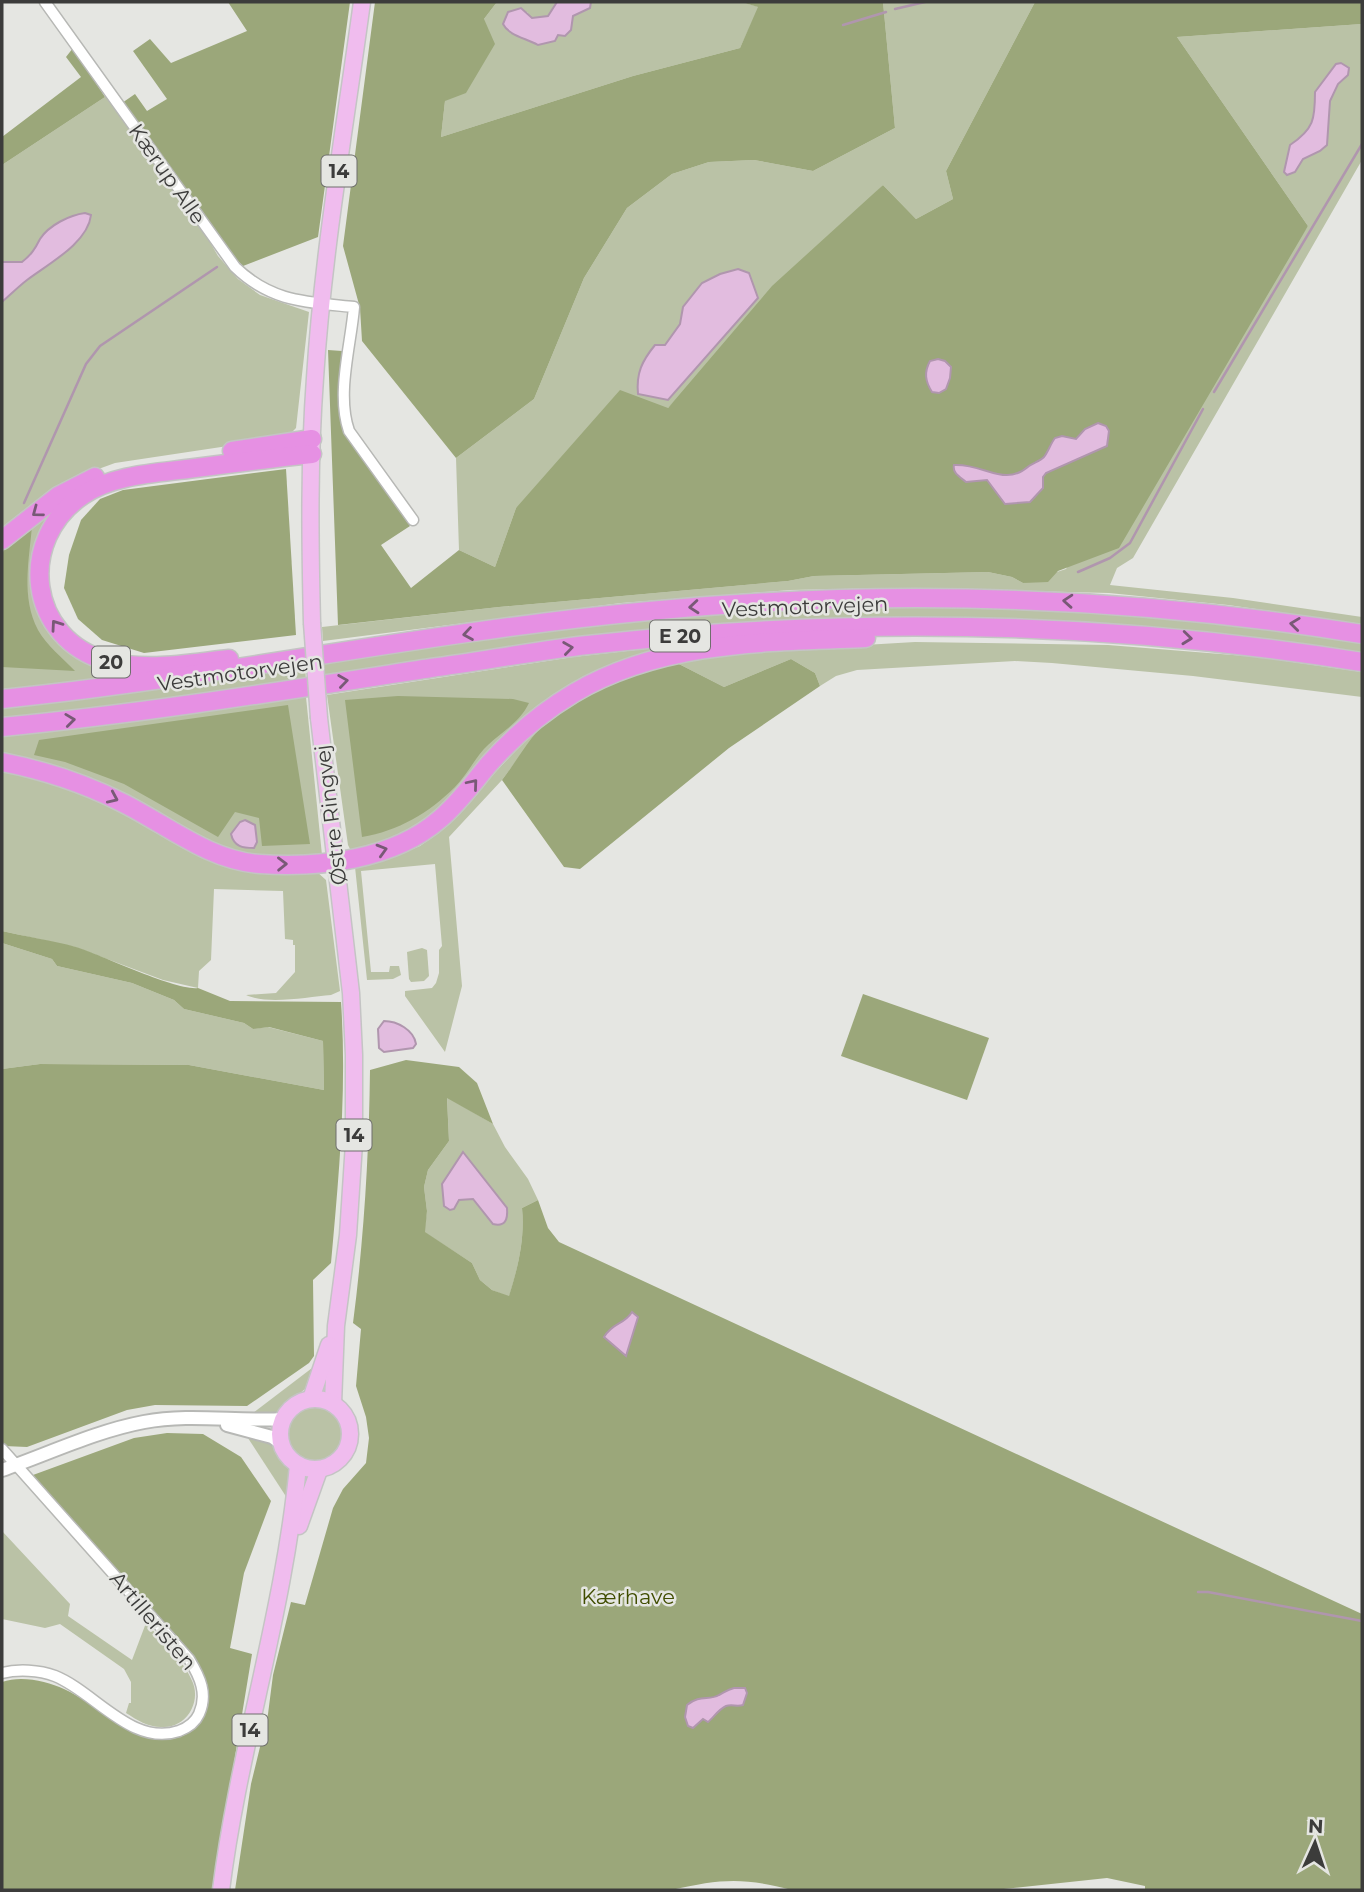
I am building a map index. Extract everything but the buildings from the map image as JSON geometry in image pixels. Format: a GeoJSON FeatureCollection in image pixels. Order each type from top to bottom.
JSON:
{"type":"FeatureCollection","features":[{"type":"Feature","properties":{"kind":"highway"},"geometry":{"type":"LineString","coordinates":[[2,540],[58,496],[101,475],[125,468],[312,447]]}},
{"type":"Feature","properties":{"kind":"highway","name":"20"},"geometry":{"type":"LineString","coordinates":[[312,447],[142,475],[107,484],[84,494],[56,521],[43,546],[39,576],[41,594],[52,620],[67,639],[87,654],[130,665],[176,664],[428,640]]}},
{"type":"Feature","properties":{"kind":"highway","name":"Vestmotorvejen"},"geometry":{"type":"LineString","coordinates":[[2,699],[83,691],[511,627],[647,611],[845,598],[1062,601],[1190,611],[1362,634]]}},
{"type":"Feature","properties":{"kind":"highway","name":"Vestmotorvejen"},"geometry":{"type":"LineString","coordinates":[[2,727],[192,704],[585,645],[716,633],[829,627],[968,626],[1160,636],[1289,650],[1362,662]]}},
{"type":"Feature","properties":{"kind":"highway","name":"E 20"},"geometry":{"type":"LineString","coordinates":[[337,861],[386,850],[424,832],[456,804],[519,733],[548,711],[599,680],[657,658],[715,648],[853,638],[1160,636]]}},
{"type":"Feature","properties":{"kind":"highway"},"geometry":{"type":"LineString","coordinates":[[2,762],[42,771],[90,788],[204,848],[236,860],[278,865],[337,861]]}},
{"type":"Feature","properties":{"kind":"main road","name":"Østre Ringvej"},"geometry":{"type":"LineString","coordinates":[[333,1404],[336,1326],[348,1235],[354,1143],[354,1055],[352,1000],[319,718],[312,623],[312,447],[321,304],[362,2]]}},
{"type":"Feature","properties":{"kind":"main road","name":"Østre Ringvej"},"geometry":{"type":"LineString","coordinates":[[311,1399],[336,1326]]}},
{"type":"Feature","properties":{"kind":"main road"},"geometry":{"type":"LineString","coordinates":[[311,1399],[333,1404],[347,1418],[351,1434],[344,1455],[335,1464],[319,1470],[298,1465],[289,1458],[281,1443],[283,1419],[295,1405],[311,1399]]}},
{"type":"Feature","properties":{"kind":"main road","name":"14"},"geometry":{"type":"LineString","coordinates":[[221,1890],[283,1572],[298,1465]]}},
{"type":"Feature","properties":{"kind":"main road","name":"14"},"geometry":{"type":"LineString","coordinates":[[283,1572],[319,1470]]}},
{"type":"Feature","properties":{"kind":"street","name":"Kærup Alle"},"geometry":{"type":"LineString","coordinates":[[45,2],[235,267],[246,278],[273,294],[301,303],[321,304]]}},
{"type":"Feature","properties":{"kind":"street"},"geometry":{"type":"LineString","coordinates":[[321,304],[354,307],[343,400],[344,417],[349,430],[414,520]]}},
{"type":"Feature","properties":{"kind":"street"},"geometry":{"type":"LineString","coordinates":[[2,1470],[144,1422],[191,1418],[283,1419]]}},
{"type":"Feature","properties":{"kind":"street"},"geometry":{"type":"LineString","coordinates":[[210,1420],[272,1437],[281,1443]]}},
{"type":"Feature","properties":{"kind":"street"},"geometry":{"type":"LineString","coordinates":[[2,1448],[17,1465]]}},
{"type":"Feature","properties":{"kind":"street","name":"Artilleristen"},"geometry":{"type":"LineString","coordinates":[[2,1673],[31,1671],[54,1676],[74,1686],[132,1726],[157,1735],[186,1729],[197,1718],[203,1704],[204,1691],[200,1677],[189,1659],[17,1465]]}},
{"type":"Feature","properties":{"kind":"green space"},"geometry":{"type":"Polygon","coordinates":[[[228,2],[350,2],[318,237],[243,266],[228,251],[122,103],[135,94],[147,111],[167,99],[133,51],[150,39],[171,63],[247,31],[228,2]]]}},
{"type":"Feature","properties":{"kind":"green space"},"geometry":{"type":"Polygon","coordinates":[[[375,2],[497,2],[484,19],[495,44],[466,93],[445,101],[441,137],[633,76],[740,48],[758,7],[741,2],[883,2],[895,128],[813,171],[754,160],[709,162],[672,174],[627,208],[584,278],[534,399],[456,458],[362,341],[360,308],[343,246],[375,2]]]}},
{"type":"Feature","properties":{"kind":"green space"},"geometry":{"type":"Polygon","coordinates":[[[497,2],[557,2],[548,16],[531,18],[527,12],[510,33],[525,37],[538,45],[558,35],[565,36],[571,30],[573,15],[590,8],[591,2],[741,2],[759,7],[740,48],[633,76],[441,137],[445,101],[484,19],[497,2]]]}},
{"type":"Feature","properties":{"kind":"green space"},"geometry":{"type":"Polygon","coordinates":[[[883,2],[1035,2],[946,171],[953,199],[916,219],[883,185],[668,408],[516,508],[495,567],[459,550],[456,458],[534,399],[584,278],[627,208],[672,174],[709,162],[754,160],[813,171],[895,128],[883,2]]]}},
{"type":"Feature","properties":{"kind":"green space"},"geometry":{"type":"Polygon","coordinates":[[[1035,2],[1362,2],[1362,24],[1177,37],[1308,226],[1119,548],[1058,571],[1048,582],[1023,583],[1012,577],[988,572],[814,576],[788,581],[499,607],[338,625],[328,350],[342,351],[342,429],[410,526],[381,545],[411,588],[459,550],[495,567],[516,508],[620,390],[668,408],[772,286],[883,185],[916,219],[953,199],[946,171],[1035,2]]]}},
{"type":"Feature","properties":{"kind":"green space"},"geometry":{"type":"Polygon","coordinates":[[[1362,24],[1362,160],[1133,558],[1117,568],[1110,585],[1233,598],[1362,617],[1362,624],[1228,605],[1109,593],[893,588],[790,590],[621,603],[323,641],[322,627],[499,607],[788,581],[814,576],[988,572],[1012,577],[1023,583],[1066,569],[1308,226],[1177,37],[1362,24]]]}},
{"type":"Feature","properties":{"kind":"green space"},"geometry":{"type":"Polygon","coordinates":[[[73,48],[105,97],[2,165],[2,137],[81,77],[66,57],[73,48]]]}},
{"type":"Feature","properties":{"kind":"green space"},"geometry":{"type":"Polygon","coordinates":[[[108,95],[200,225],[218,256],[238,279],[260,295],[309,312],[296,428],[287,437],[115,463],[93,471],[2,533],[2,165],[108,95]]]}},
{"type":"Feature","properties":{"kind":"green space"},"geometry":{"type":"Polygon","coordinates":[[[286,469],[296,635],[144,653],[102,640],[78,619],[64,588],[69,555],[81,520],[100,499],[123,490],[286,469]]]}},
{"type":"Feature","properties":{"kind":"green space"},"geometry":{"type":"Polygon","coordinates":[[[79,493],[35,575],[74,651],[179,669],[2,690],[2,545],[79,493]]]}},
{"type":"Feature","properties":{"kind":"green space"},"geometry":{"type":"Polygon","coordinates":[[[32,526],[29,605],[38,630],[75,671],[2,667],[2,556],[4,549],[32,526]]]}},
{"type":"Feature","properties":{"kind":"green space"},"geometry":{"type":"Polygon","coordinates":[[[817,605],[1105,610],[1362,640],[1362,656],[903,619],[325,678],[324,662],[507,634],[623,619],[817,605]]]}},
{"type":"Feature","properties":{"kind":"green space"},"geometry":{"type":"Polygon","coordinates":[[[915,642],[1108,645],[1258,657],[1362,672],[1362,697],[1193,676],[1015,661],[857,670],[836,676],[820,686],[815,673],[791,659],[724,687],[675,662],[713,654],[915,642]]]}},
{"type":"Feature","properties":{"kind":"green space"},"geometry":{"type":"Polygon","coordinates":[[[699,643],[599,675],[454,800],[404,839],[351,851],[327,695],[573,657],[699,643]]]}},
{"type":"Feature","properties":{"kind":"green space"},"geometry":{"type":"Polygon","coordinates":[[[791,659],[815,673],[820,686],[729,748],[580,869],[564,867],[502,780],[544,724],[572,702],[605,685],[675,662],[724,687],[791,659]]]}},
{"type":"Feature","properties":{"kind":"green space"},"geometry":{"type":"Polygon","coordinates":[[[305,665],[306,681],[2,721],[2,705],[305,665]]]}},
{"type":"Feature","properties":{"kind":"green space"},"geometry":{"type":"Polygon","coordinates":[[[398,696],[513,699],[529,703],[516,721],[483,750],[464,777],[435,805],[412,820],[362,837],[345,700],[398,696]]]}},
{"type":"Feature","properties":{"kind":"green space"},"geometry":{"type":"Polygon","coordinates":[[[306,697],[322,855],[245,857],[2,757],[2,735],[306,697]]]}},
{"type":"Feature","properties":{"kind":"green space"},"geometry":{"type":"Polygon","coordinates":[[[288,705],[310,844],[262,846],[259,818],[235,812],[218,837],[124,784],[65,762],[34,755],[39,740],[288,705]]]}},
{"type":"Feature","properties":{"kind":"green space"},"geometry":{"type":"Polygon","coordinates":[[[544,724],[502,780],[449,837],[462,986],[445,1052],[405,996],[405,991],[432,988],[439,973],[439,950],[442,946],[435,864],[361,871],[371,972],[389,972],[390,966],[399,966],[401,975],[393,979],[367,980],[355,867],[398,855],[420,846],[437,834],[544,724]]]}},
{"type":"Feature","properties":{"kind":"green space"},"geometry":{"type":"Polygon","coordinates":[[[2,768],[33,776],[104,802],[166,834],[316,871],[326,880],[340,991],[331,995],[288,1000],[265,1000],[246,995],[276,993],[295,972],[295,945],[293,940],[285,939],[283,891],[214,889],[211,960],[199,971],[198,988],[163,980],[75,947],[2,931],[2,768]]]}},
{"type":"Feature","properties":{"kind":"green space"},"geometry":{"type":"Polygon","coordinates":[[[2,931],[76,947],[173,984],[198,988],[230,1001],[341,1002],[343,1100],[337,1198],[331,1263],[313,1280],[314,1356],[309,1363],[247,1406],[155,1405],[127,1410],[27,1447],[4,1446],[2,1069],[40,1064],[189,1065],[324,1090],[323,1041],[269,1027],[253,1029],[244,1023],[184,1009],[174,1000],[132,983],[57,966],[52,959],[2,943],[2,931]]]}},
{"type":"Feature","properties":{"kind":"green space"},"geometry":{"type":"Polygon","coordinates":[[[2,943],[52,959],[57,966],[132,983],[174,1000],[184,1009],[244,1023],[253,1029],[268,1027],[323,1041],[324,1090],[189,1065],[40,1064],[2,1069],[2,943]]]}},
{"type":"Feature","properties":{"kind":"green space"},"geometry":{"type":"Polygon","coordinates":[[[422,948],[427,950],[429,976],[424,981],[411,982],[407,952],[422,948]]]}},
{"type":"Feature","properties":{"kind":"green space"},"geometry":{"type":"Polygon","coordinates":[[[863,994],[989,1038],[967,1100],[841,1056],[863,994]]]}},
{"type":"Feature","properties":{"kind":"green space","name":"Kærhave"},"geometry":{"type":"Polygon","coordinates":[[[406,1060],[459,1067],[477,1083],[493,1124],[447,1098],[449,1141],[428,1170],[424,1187],[427,1211],[425,1232],[472,1263],[480,1280],[492,1290],[509,1296],[520,1253],[522,1208],[538,1200],[548,1228],[559,1242],[1362,1614],[1362,1890],[1145,1890],[1145,1886],[1107,1878],[994,1890],[792,1890],[732,1881],[671,1890],[235,1890],[251,1784],[291,1602],[305,1605],[333,1508],[343,1489],[366,1463],[369,1438],[366,1417],[356,1386],[361,1329],[353,1323],[365,1196],[370,1070],[406,1060]]]}},
{"type":"Feature","properties":{"kind":"green space"},"geometry":{"type":"Polygon","coordinates":[[[447,1097],[493,1124],[538,1200],[522,1208],[520,1253],[509,1297],[492,1290],[480,1280],[472,1263],[424,1232],[427,1211],[424,1187],[428,1170],[449,1141],[447,1097]]]}},
{"type":"Feature","properties":{"kind":"green space"},"geometry":{"type":"Polygon","coordinates":[[[316,1365],[308,1386],[280,1412],[275,1415],[249,1416],[316,1365]]]}},
{"type":"Feature","properties":{"kind":"green space"},"geometry":{"type":"Polygon","coordinates":[[[315,1407],[334,1415],[342,1434],[334,1453],[315,1461],[296,1453],[288,1434],[296,1415],[315,1407]]]}},
{"type":"Feature","properties":{"kind":"green space"},"geometry":{"type":"Polygon","coordinates":[[[167,1433],[203,1434],[241,1457],[271,1501],[244,1573],[230,1648],[252,1654],[213,1890],[2,1890],[2,1682],[25,1679],[57,1686],[134,1732],[164,1740],[190,1732],[201,1721],[206,1708],[206,1683],[190,1653],[33,1475],[134,1438],[167,1433]]]}},
{"type":"Feature","properties":{"kind":"green space"},"geometry":{"type":"Polygon","coordinates":[[[246,1435],[266,1438],[289,1467],[292,1472],[287,1498],[246,1435]]]}},
{"type":"Feature","properties":{"kind":"green space"},"geometry":{"type":"Polygon","coordinates":[[[2,1531],[70,1604],[68,1616],[132,1660],[146,1623],[178,1659],[193,1683],[193,1707],[184,1719],[170,1727],[156,1727],[126,1713],[131,1703],[131,1682],[124,1669],[60,1624],[45,1628],[2,1619],[2,1531]]]}},
{"type":"Feature","properties":{"kind":"shaded area"},"geometry":{"type":"Polygon","coordinates":[[[557,2],[591,2],[590,8],[573,16],[571,30],[565,36],[558,35],[555,41],[538,45],[514,34],[503,24],[508,12],[521,8],[532,18],[548,16],[557,2]]]}},
{"type":"Feature","properties":{"kind":"shaded area"},"geometry":{"type":"Polygon","coordinates":[[[1341,63],[1349,68],[1348,75],[1338,84],[1330,101],[1327,145],[1303,159],[1295,172],[1287,175],[1284,172],[1290,145],[1304,134],[1312,123],[1315,92],[1336,64],[1341,63]]]}},
{"type":"Feature","properties":{"kind":"shaded area"},"geometry":{"type":"Polygon","coordinates":[[[85,213],[91,215],[88,225],[75,244],[2,302],[2,262],[22,262],[54,225],[85,213]]]}},
{"type":"Feature","properties":{"kind":"shaded area"},"geometry":{"type":"Polygon","coordinates":[[[738,269],[749,273],[758,298],[668,400],[638,394],[639,373],[643,362],[655,345],[665,345],[680,324],[683,307],[702,283],[738,269]]]}},
{"type":"Feature","properties":{"kind":"shaded area"},"geometry":{"type":"Polygon","coordinates":[[[938,359],[951,367],[946,389],[939,393],[932,392],[926,376],[930,361],[938,359]]]}},
{"type":"Feature","properties":{"kind":"shaded area"},"geometry":{"type":"Polygon","coordinates":[[[1098,423],[1106,426],[1109,431],[1107,446],[1046,473],[1043,477],[1043,488],[1030,502],[1005,504],[987,480],[966,482],[954,470],[954,465],[965,465],[1011,475],[1044,457],[1055,438],[1062,436],[1076,439],[1085,429],[1098,423]]]}},
{"type":"Feature","properties":{"kind":"shaded area"},"geometry":{"type":"Polygon","coordinates":[[[245,820],[255,825],[257,842],[254,848],[240,846],[234,842],[231,834],[240,822],[245,820]]]}},
{"type":"Feature","properties":{"kind":"shaded area"},"geometry":{"type":"Polygon","coordinates":[[[384,1021],[399,1025],[412,1034],[416,1044],[413,1048],[384,1052],[379,1048],[378,1029],[384,1021]]]}},
{"type":"Feature","properties":{"kind":"shaded area"},"geometry":{"type":"Polygon","coordinates":[[[463,1152],[507,1208],[503,1223],[493,1224],[473,1199],[459,1200],[454,1209],[450,1210],[444,1206],[442,1184],[463,1152]]]}},
{"type":"Feature","properties":{"kind":"shaded area"},"geometry":{"type":"Polygon","coordinates":[[[632,1312],[638,1317],[626,1356],[604,1337],[632,1312]]]}},
{"type":"Feature","properties":{"kind":"shaded area"},"geometry":{"type":"Polygon","coordinates":[[[734,1688],[745,1688],[747,1693],[743,1705],[726,1706],[708,1722],[703,1719],[693,1728],[688,1726],[685,1717],[687,1705],[734,1688]]]}},
{"type":"Feature","properties":{"kind":"waterway"},"geometry":{"type":"LineString","coordinates":[[895,9],[925,2]]}},
{"type":"Feature","properties":{"kind":"waterway"},"geometry":{"type":"LineString","coordinates":[[843,25],[886,12]]}},
{"type":"Feature","properties":{"kind":"waterway"},"geometry":{"type":"LineString","coordinates":[[1214,392],[1362,144]]}},
{"type":"Feature","properties":{"kind":"waterway"},"geometry":{"type":"LineString","coordinates":[[24,503],[86,364],[100,346],[217,267]]}},
{"type":"Feature","properties":{"kind":"waterway"},"geometry":{"type":"LineString","coordinates":[[1078,572],[1110,558],[1130,543],[1203,409]]}},
{"type":"Feature","properties":{"kind":"waterway"},"geometry":{"type":"LineString","coordinates":[[1198,1592],[1362,1621]]}}]}
